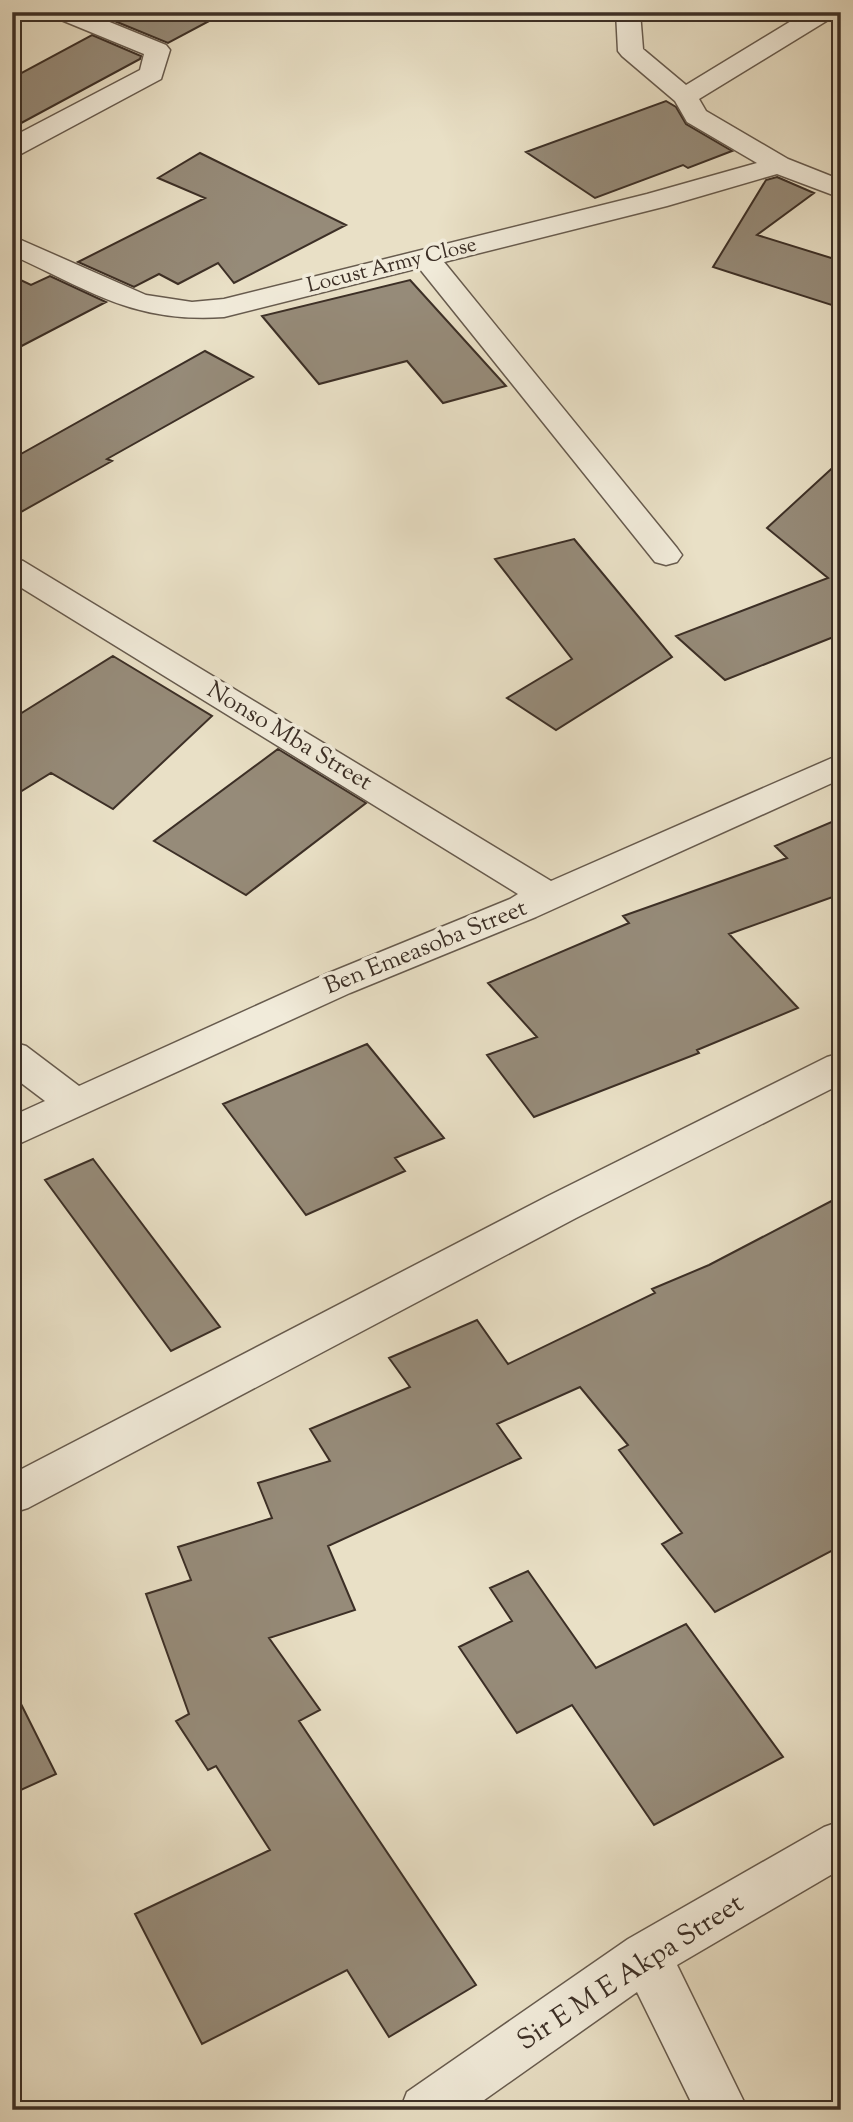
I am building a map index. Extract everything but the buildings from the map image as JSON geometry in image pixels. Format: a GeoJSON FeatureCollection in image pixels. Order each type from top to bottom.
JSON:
{"type":"FeatureCollection","features":[{"type":"Feature","properties":{"kind":"street"},"geometry":{"type":"LineString","coordinates":[[12,148],[152,74],[157,50],[63,12]]}},
{"type":"Feature","properties":{"kind":"street"},"geometry":{"type":"LineString","coordinates":[[628,12],[631,51],[685,97],[696,116],[779,165],[841,190]]}},
{"type":"Feature","properties":{"kind":"street"},"geometry":{"type":"LineString","coordinates":[[685,97],[824,12]]}},
{"type":"Feature","properties":{"kind":"street","name":"Locust Army Close"},"geometry":{"type":"LineString","coordinates":[[12,244],[134,302],[169,310],[194,312],[225,308],[657,200],[779,165]]}},
{"type":"Feature","properties":{"kind":"street"},"geometry":{"type":"LineString","coordinates":[[426,258],[666,555]]}},
{"type":"Feature","properties":{"kind":"street","name":"Nonso Mba Street"},"geometry":{"type":"LineString","coordinates":[[12,568],[544,893],[523,908]]}},
{"type":"Feature","properties":{"kind":"street","name":"Ben Emeasoba Street"},"geometry":{"type":"LineString","coordinates":[[12,1133],[337,984],[523,908],[841,765]]}},
{"type":"Feature","properties":{"kind":"street"},"geometry":{"type":"LineString","coordinates":[[12,1056],[75,1102]]}},
{"type":"Feature","properties":{"kind":"street"},"geometry":{"type":"LineString","coordinates":[[12,1495],[562,1207],[841,1067]]}},
{"type":"Feature","properties":{"kind":"street","name":"Sir E M E Akpa Street"},"geometry":{"type":"LineString","coordinates":[[426,2110],[646,1956],[841,1843]]}},
{"type":"Feature","properties":{"kind":"street"},"geometry":{"type":"LineString","coordinates":[[646,1956],[722,2110]]}}]}
